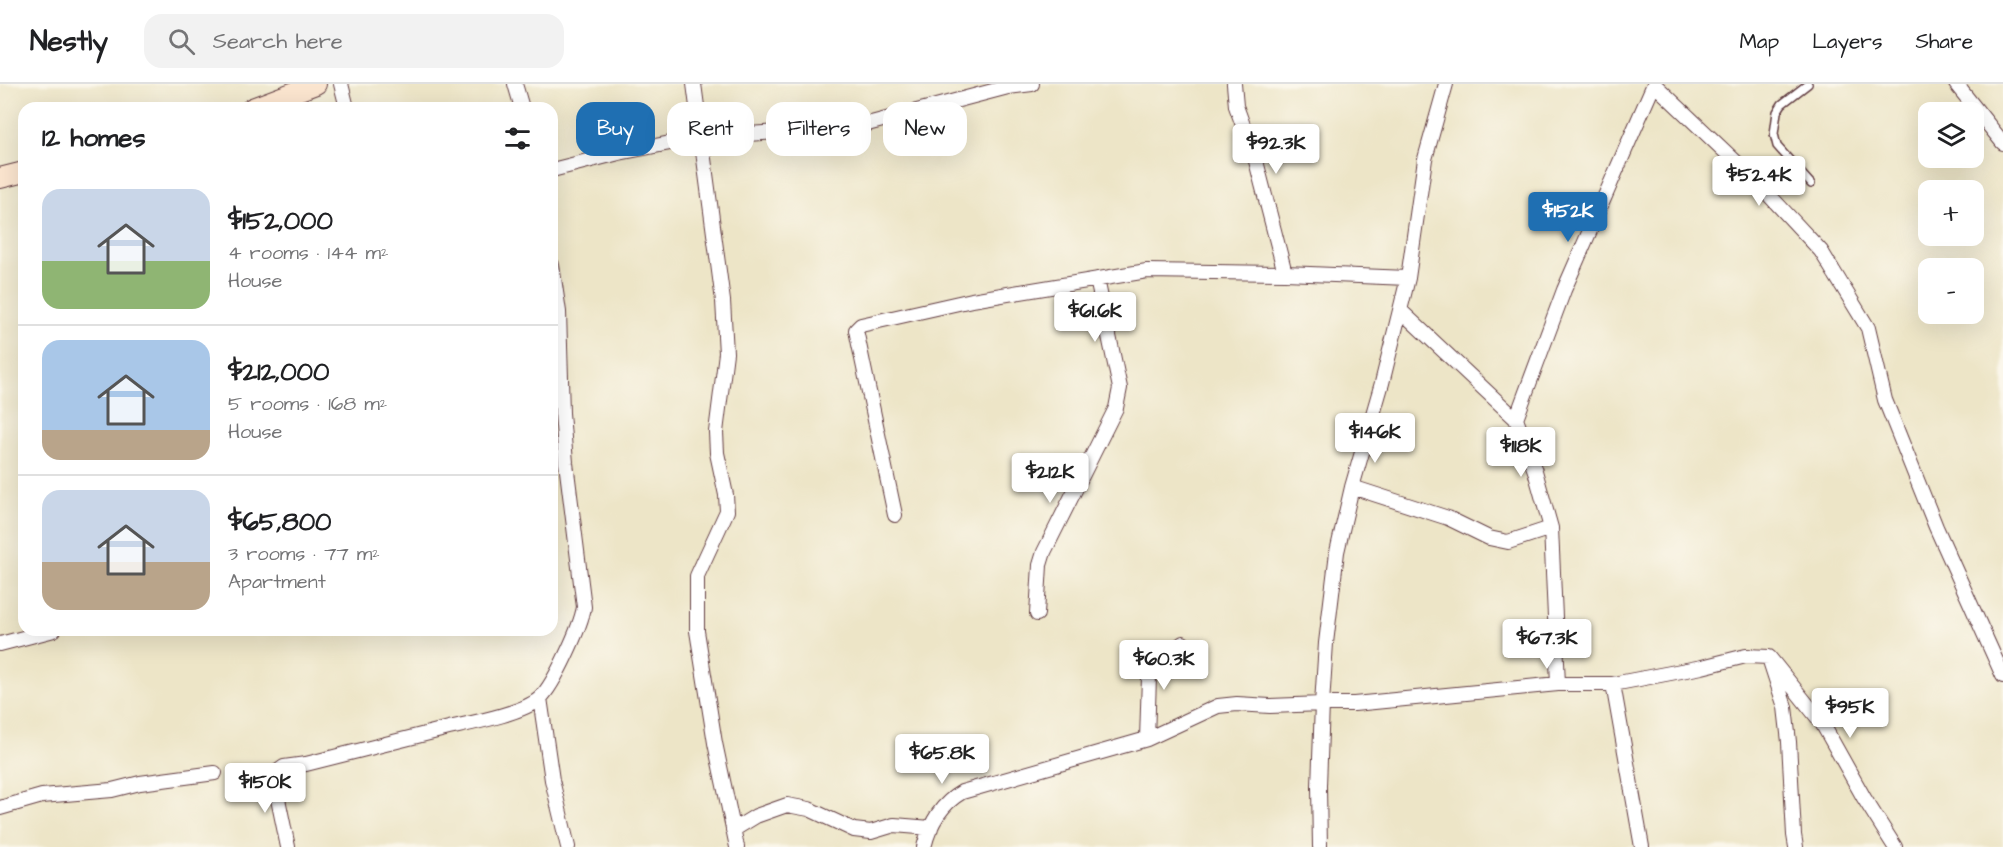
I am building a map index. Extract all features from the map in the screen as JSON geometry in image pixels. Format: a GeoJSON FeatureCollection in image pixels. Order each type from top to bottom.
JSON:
{"type":"FeatureCollection","features":[{"type":"Feature","properties":{"kind":"street"},"geometry":{"type":"LineString","coordinates":[[268,102],[316,84]]}},
{"type":"Feature","properties":{"kind":"street"},"geometry":{"type":"LineString","coordinates":[[341,84],[346,102]]}},
{"type":"Feature","properties":{"kind":"street"},"geometry":{"type":"LineString","coordinates":[[515,84],[520,102]]}},
{"type":"Feature","properties":{"kind":"street"},"geometry":{"type":"LineString","coordinates":[[694,84],[696,102]]}},
{"type":"Feature","properties":{"kind":"street"},"geometry":{"type":"LineString","coordinates":[[754,134],[856,127],[1008,87],[1032,84]]}},
{"type":"Feature","properties":{"kind":"street"},"geometry":{"type":"LineString","coordinates":[[1234,84],[1236,105],[1256,161],[1285,273]]}},
{"type":"Feature","properties":{"kind":"street"},"geometry":{"type":"LineString","coordinates":[[1516,419],[1564,290],[1654,84],[1756,181],[1821,251],[1868,328],[1885,400],[1936,527],[2003,676]]}},
{"type":"Feature","properties":{"kind":"street"},"geometry":{"type":"LineString","coordinates":[[1956,84],[2003,142]]}},
{"type":"Feature","properties":{"kind":"street"},"geometry":{"type":"LineString","coordinates":[[1320,847],[1319,786],[1322,704],[1326,643],[1337,552],[1408,278],[1425,159],[1441,88]]}},
{"type":"Feature","properties":{"kind":"street"},"geometry":{"type":"LineString","coordinates":[[558,168],[619,153],[667,144]]}},
{"type":"Feature","properties":{"kind":"street"},"geometry":{"type":"LineString","coordinates":[[703,156],[723,301],[726,353],[716,432],[717,453],[727,511],[697,576],[697,632],[715,743],[736,847]]}},
{"type":"Feature","properties":{"kind":"street"},"geometry":{"type":"LineString","coordinates":[[0,178],[18,174]]}},
{"type":"Feature","properties":{"kind":"street"},"geometry":{"type":"LineString","coordinates":[[895,515],[856,330],[858,327],[972,300],[1161,270],[1408,278]]}},
{"type":"Feature","properties":{"kind":"street"},"geometry":{"type":"LineString","coordinates":[[1037,614],[1040,565],[1044,552],[1116,408],[1120,388],[1097,279]]}},
{"type":"Feature","properties":{"kind":"street"},"geometry":{"type":"LineString","coordinates":[[288,847],[273,775],[284,767],[306,764],[523,708],[540,699],[568,648],[583,616],[584,608],[566,463],[558,305]]}},
{"type":"Feature","properties":{"kind":"street"},"geometry":{"type":"LineString","coordinates":[[1400,310],[1516,419],[1535,471],[1551,528],[1558,684]]}},
{"type":"Feature","properties":{"kind":"street"},"geometry":{"type":"LineString","coordinates":[[1352,488],[1448,518],[1489,538],[1508,542],[1551,528]]}},
{"type":"Feature","properties":{"kind":"street"},"geometry":{"type":"LineString","coordinates":[[0,644],[31,636]]}},
{"type":"Feature","properties":{"kind":"street"},"geometry":{"type":"LineString","coordinates":[[1147,739],[1149,677],[1158,664],[1183,643]]}},
{"type":"Feature","properties":{"kind":"street"},"geometry":{"type":"LineString","coordinates":[[924,847],[937,814],[949,800],[962,792],[1147,739],[1218,706],[1354,704],[1558,684],[1613,684],[1746,656],[1769,657],[1822,723],[1864,798],[1895,847]]}},
{"type":"Feature","properties":{"kind":"street"},"geometry":{"type":"LineString","coordinates":[[1769,657],[1785,707],[1796,847]]}},
{"type":"Feature","properties":{"kind":"street"},"geometry":{"type":"LineString","coordinates":[[1613,684],[1642,847]]}},
{"type":"Feature","properties":{"kind":"street"},"geometry":{"type":"LineString","coordinates":[[540,699],[552,780],[568,847]]}},
{"type":"Feature","properties":{"kind":"street"},"geometry":{"type":"LineString","coordinates":[[0,808],[42,796],[112,790],[140,783],[215,772]]}},
{"type":"Feature","properties":{"kind":"street"},"geometry":{"type":"LineString","coordinates":[[734,830],[756,816],[787,805],[810,809],[855,830],[871,832],[894,825],[931,828]]}},
{"type":"Feature","properties":{"kind":"lane"},"geometry":{"type":"LineString","coordinates":[[1808,84],[1782,104],[1777,112],[1774,134],[1777,146],[1811,184]]}}]}
